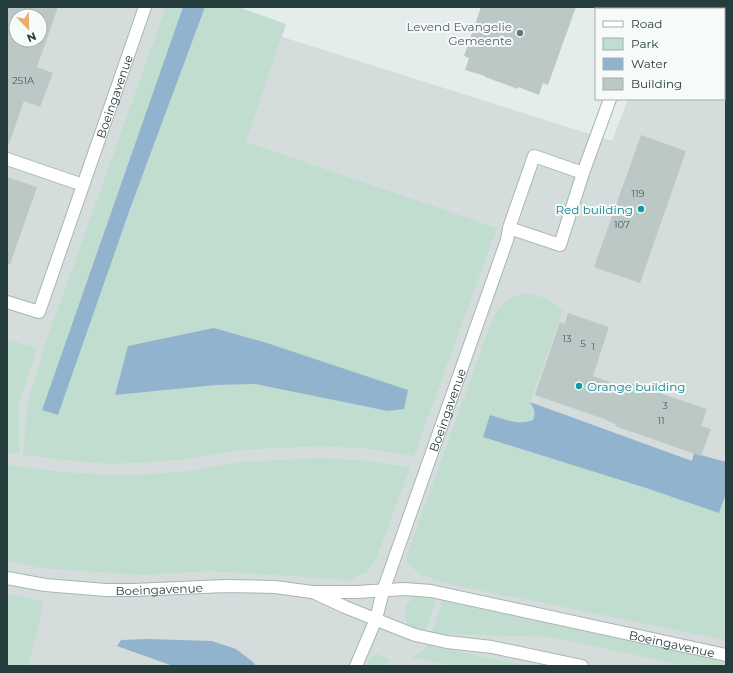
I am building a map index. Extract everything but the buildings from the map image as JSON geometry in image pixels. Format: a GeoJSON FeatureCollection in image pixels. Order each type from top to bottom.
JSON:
{"type":"FeatureCollection","features":[{"type":"Feature","properties":{"kind":"street","name":"Boeingavenue"},"geometry":{"type":"LineString","coordinates":[[7,302],[39,312],[145,7]]}},
{"type":"Feature","properties":{"kind":"street"},"geometry":{"type":"LineString","coordinates":[[509,228],[560,245],[583,173],[610,100]]}},
{"type":"Feature","properties":{"kind":"street","name":"Boeingavenue"},"geometry":{"type":"LineString","coordinates":[[356,666],[376,619],[382,591],[507,240],[509,228],[534,156],[583,173]]}},
{"type":"Feature","properties":{"kind":"street"},"geometry":{"type":"LineString","coordinates":[[7,159],[83,186]]}},
{"type":"Feature","properties":{"kind":"street","name":"Boeingavenue"},"geometry":{"type":"LineString","coordinates":[[7,578],[45,585],[100,590],[225,586],[275,587],[312,592],[357,592],[404,589],[431,591],[726,655]]}},
{"type":"Feature","properties":{"kind":"street","name":"Boeingavenue"},"geometry":{"type":"LineString","coordinates":[[312,592],[402,630],[426,638],[492,647],[582,666]]}},
{"type":"Feature","properties":{"kind":"shaded area"},"geometry":{"type":"Polygon","coordinates":[[[7,7],[187,7],[612,141],[628,100],[725,100],[725,8],[663,7],[726,7],[726,666],[7,666],[7,7]]]}},
{"type":"Feature","properties":{"kind":"green space"},"geometry":{"type":"Polygon","coordinates":[[[166,7],[183,7],[42,410],[58,414],[130,209],[205,7],[239,7],[286,24],[246,142],[497,228],[414,456],[371,449],[321,446],[240,450],[188,459],[109,464],[23,455],[27,406],[45,345],[166,7]],[[214,328],[115,395],[216,385],[255,384],[388,411],[404,409],[407,390],[267,343],[214,328]]]}},
{"type":"Feature","properties":{"kind":"green space"},"geometry":{"type":"Polygon","coordinates":[[[526,293],[545,298],[563,310],[530,402],[533,407],[534,417],[533,420],[528,422],[517,422],[490,415],[646,488],[719,513],[726,494],[726,640],[453,585],[422,575],[408,565],[406,557],[497,310],[510,298],[526,293]]]}},
{"type":"Feature","properties":{"kind":"green space"},"geometry":{"type":"Polygon","coordinates":[[[7,339],[37,349],[19,404],[19,454],[7,452],[7,339]]]}},
{"type":"Feature","properties":{"kind":"green space"},"geometry":{"type":"Polygon","coordinates":[[[321,458],[369,461],[410,468],[376,559],[367,572],[349,580],[210,571],[142,575],[39,568],[7,560],[7,465],[63,472],[125,475],[190,471],[241,462],[321,458]]]}},
{"type":"Feature","properties":{"kind":"green space"},"geometry":{"type":"Polygon","coordinates":[[[7,594],[43,601],[41,616],[28,666],[7,666],[7,594]]]}},
{"type":"Feature","properties":{"kind":"green space"},"geometry":{"type":"Polygon","coordinates":[[[417,597],[436,600],[425,631],[412,628],[405,617],[405,607],[410,601],[417,597]]]}},
{"type":"Feature","properties":{"kind":"green space"},"geometry":{"type":"Polygon","coordinates":[[[443,601],[726,662],[726,666],[686,666],[550,637],[432,633],[443,601]]]}},
{"type":"Feature","properties":{"kind":"green space"},"geometry":{"type":"Polygon","coordinates":[[[427,645],[528,666],[452,666],[411,657],[424,651],[427,645]]]}},
{"type":"Feature","properties":{"kind":"green space"},"geometry":{"type":"Polygon","coordinates":[[[376,654],[390,660],[383,666],[367,666],[369,660],[376,654]]]}},
{"type":"Feature","properties":{"kind":"water"},"geometry":{"type":"Polygon","coordinates":[[[183,7],[205,7],[130,209],[58,415],[42,410],[183,7]]]}},
{"type":"Feature","properties":{"kind":"water"},"geometry":{"type":"Polygon","coordinates":[[[214,328],[267,343],[408,390],[404,409],[388,411],[255,384],[216,385],[115,395],[128,346],[214,328]]]}},
{"type":"Feature","properties":{"kind":"water"},"geometry":{"type":"Polygon","coordinates":[[[530,402],[692,461],[694,453],[726,461],[726,494],[719,513],[646,488],[483,437],[490,415],[517,422],[528,422],[533,420],[534,411],[530,402]]]}},
{"type":"Feature","properties":{"kind":"water"},"geometry":{"type":"Polygon","coordinates":[[[148,639],[212,641],[236,649],[256,666],[173,666],[117,646],[121,640],[148,639]]]}},
{"type":"Feature","properties":{"kind":"place","name":"Levend Evangelie Gemeente"},"geometry":{"type":"Point","coordinates":[520,33]}},
{"type":"Feature","properties":{"kind":"place","name":"Red building"},"geometry":{"type":"Point","coordinates":[641,209]}},
{"type":"Feature","properties":{"kind":"place","name":"Orange building"},"geometry":{"type":"Point","coordinates":[579,386]}}]}
